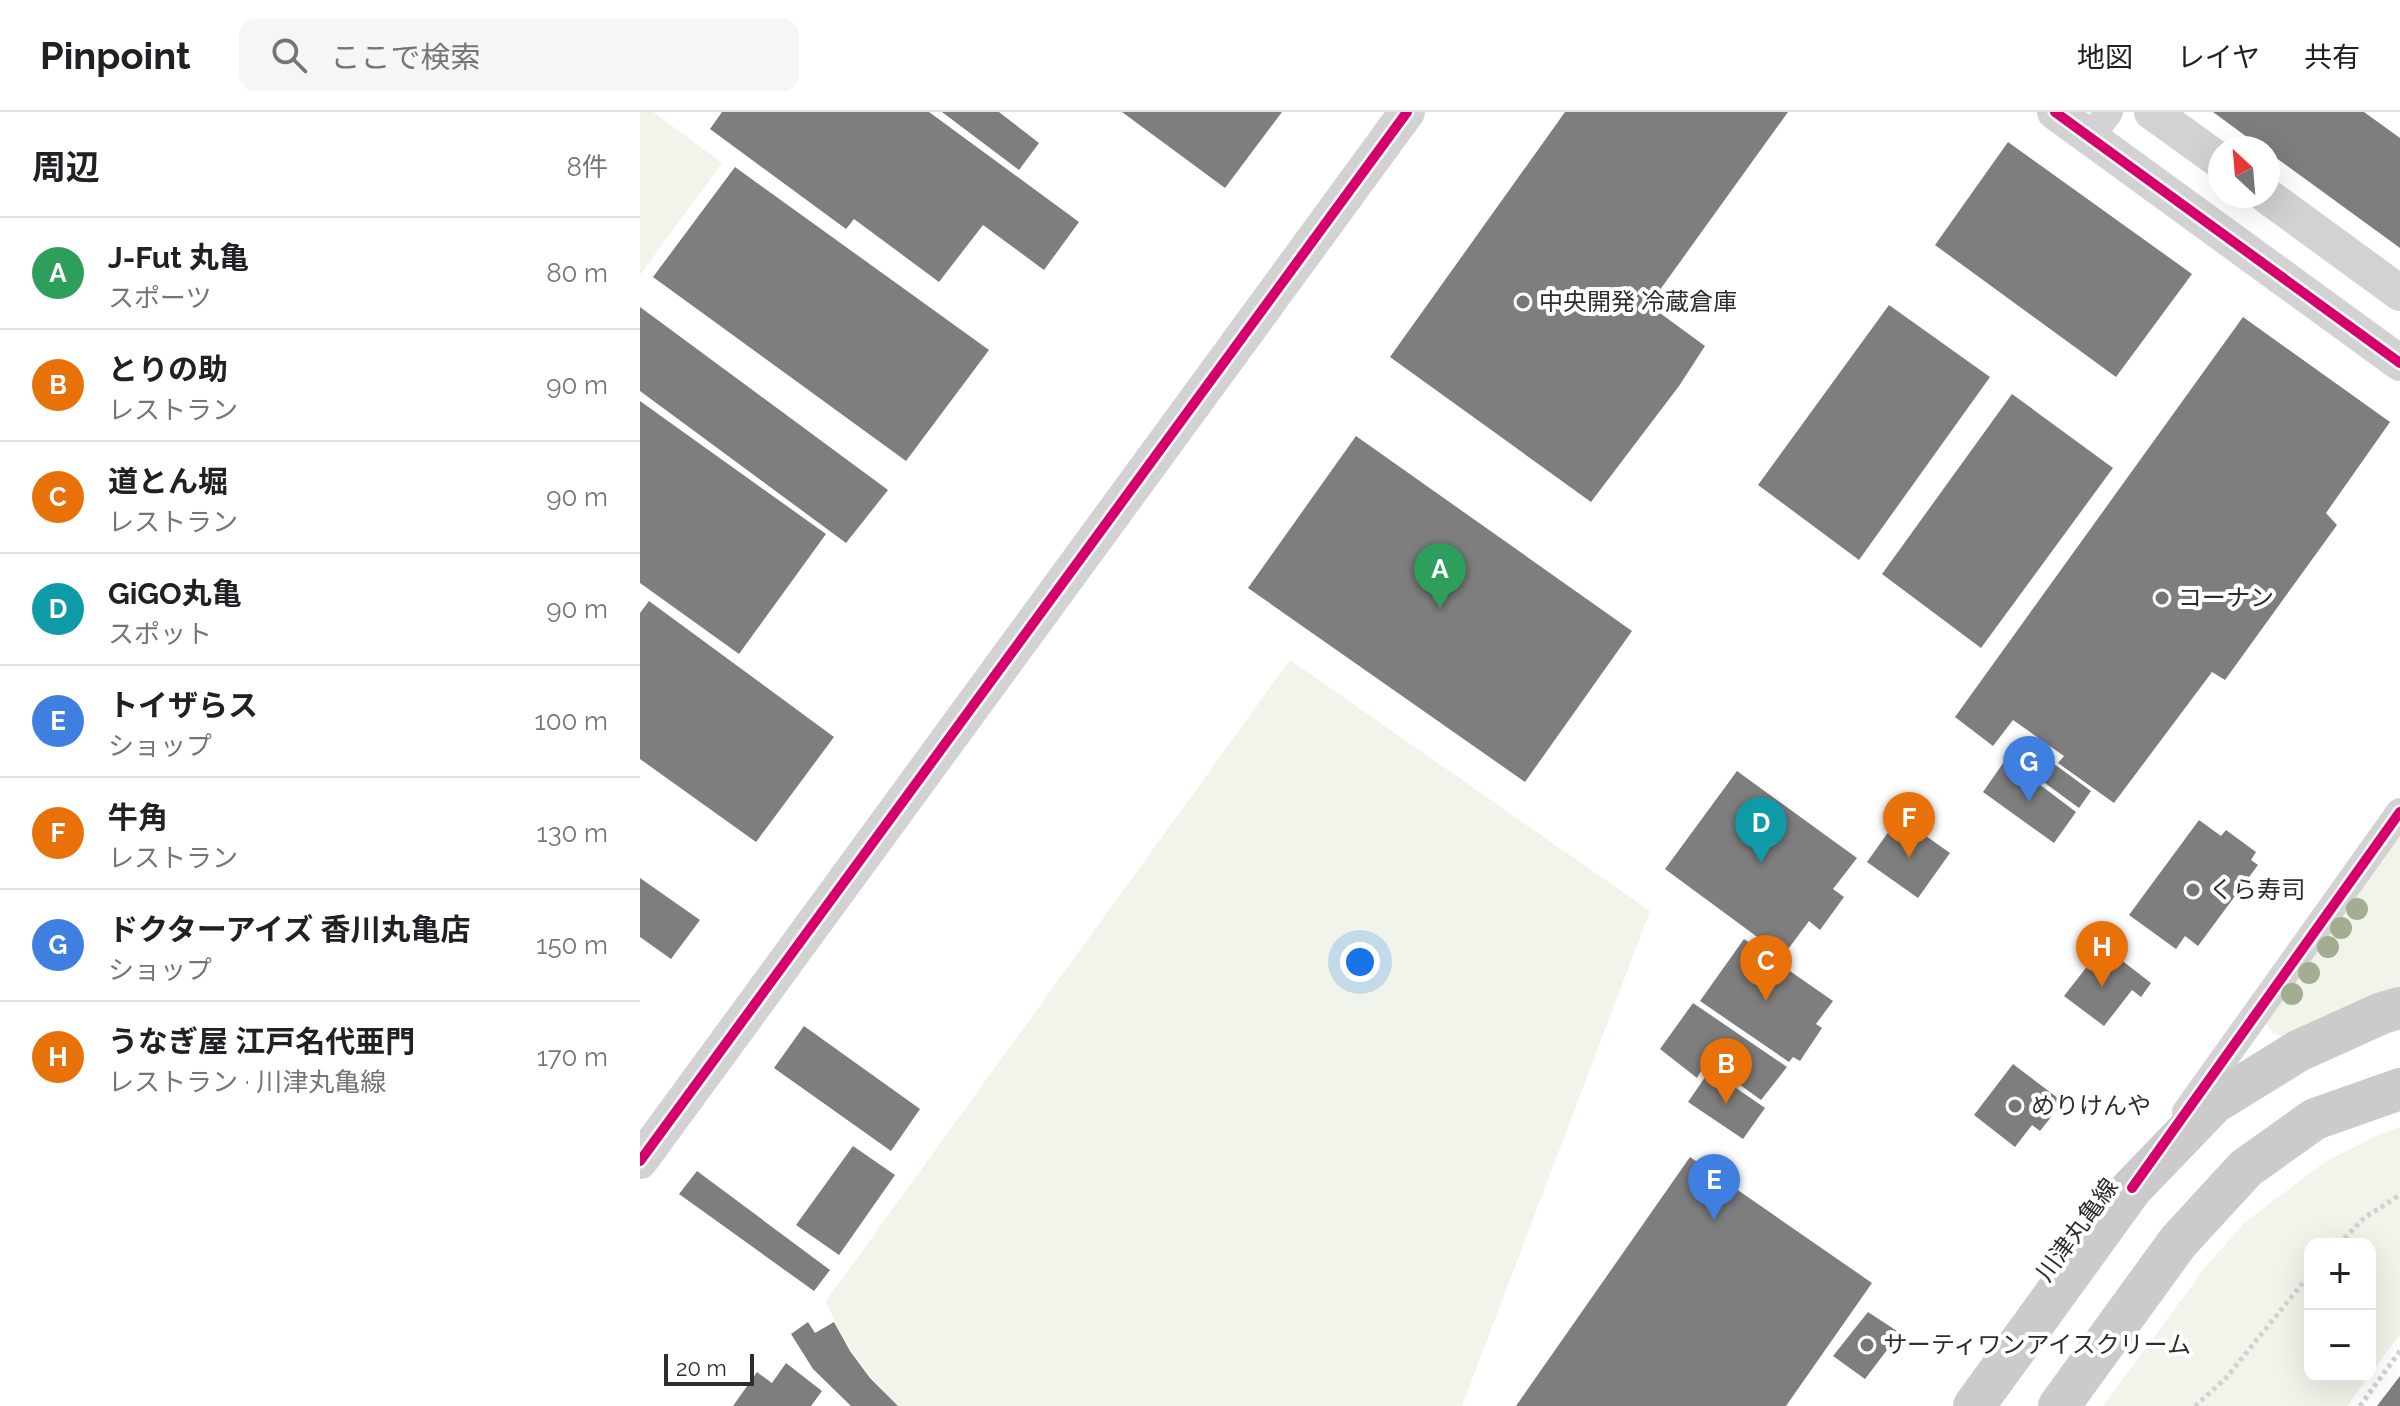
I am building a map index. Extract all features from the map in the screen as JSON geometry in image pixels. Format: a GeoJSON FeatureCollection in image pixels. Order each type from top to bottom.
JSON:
{"type":"FeatureCollection","features":[{"type":"Feature","properties":{"kind":"main road","name":"川津丸亀線"},"geometry":{"type":"LineString","coordinates":[[1974,1406],[2132,1188],[2214,1103],[2298,1051],[2400,1008]]}},
{"type":"Feature","properties":{"kind":"main road"},"geometry":{"type":"LineString","coordinates":[[2059,1406],[2178,1242],[2246,1168],[2315,1119],[2400,1089]]}},
{"type":"Feature","properties":{"kind":"street"},"geometry":{"type":"LineString","coordinates":[[640,1161],[1407,112]]}},
{"type":"Feature","properties":{"kind":"street"},"geometry":{"type":"LineString","coordinates":[[2055,112],[2100,125],[2400,363]]}},
{"type":"Feature","properties":{"kind":"street"},"geometry":{"type":"LineString","coordinates":[[2152,112],[2208,152]]}},
{"type":"Feature","properties":{"kind":"street"},"geometry":{"type":"LineString","coordinates":[[2280,205],[2400,293]]}},
{"type":"Feature","properties":{"kind":"street"},"geometry":{"type":"LineString","coordinates":[[2132,1188],[2400,812]]}},
{"type":"Feature","properties":{"kind":"path"},"geometry":{"type":"LineString","coordinates":[[2345,1238],[2364,1218],[2400,1195]]}},
{"type":"Feature","properties":{"kind":"path"},"geometry":{"type":"LineString","coordinates":[[2195,1406],[2226,1378],[2304,1281]]}},
{"type":"Feature","properties":{"kind":"path"},"geometry":{"type":"LineString","coordinates":[[2360,1406],[2400,1351]]}},
{"type":"Feature","properties":{"kind":"shaded area"},"geometry":{"type":"Polygon","coordinates":[[[640,112],[653,112],[722,163],[640,275],[640,112]]]}},
{"type":"Feature","properties":{"kind":"shaded area"},"geometry":{"type":"Polygon","coordinates":[[[1290,660],[1650,911],[1462,1406],[898,1406],[856,1357],[826,1301],[1290,660]]]}},
{"type":"Feature","properties":{"kind":"shaded area"},"geometry":{"type":"Polygon","coordinates":[[[2400,832],[2400,991],[2294,1033],[2282,1036],[2272,1033],[2266,1013],[2400,832]]]}},
{"type":"Feature","properties":{"kind":"shaded area"},"geometry":{"type":"Polygon","coordinates":[[[2400,1127],[2400,1334],[2376,1367],[2376,1238],[2304,1238],[2304,1382],[2365,1382],[2347,1406],[2103,1406],[2207,1265],[2244,1223],[2325,1162],[2400,1127]]]}},
{"type":"Feature","properties":{"kind":"building"},"geometry":{"type":"Polygon","coordinates":[[[722,112],[929,112],[1079,222],[1044,270],[983,225],[939,282],[854,219],[846,229],[710,129],[722,112]]]}},
{"type":"Feature","properties":{"kind":"building"},"geometry":{"type":"Polygon","coordinates":[[[942,112],[999,112],[1039,143],[1019,170],[942,112]]]}},
{"type":"Feature","properties":{"kind":"building"},"geometry":{"type":"Polygon","coordinates":[[[1122,112],[1282,112],[1225,188],[1122,112]]]}},
{"type":"Feature","properties":{"kind":"building","name":"中央開発 冷蔵倉庫"},"geometry":{"type":"Polygon","coordinates":[[[1565,112],[1788,112],[1649,305],[1705,346],[1679,386],[1591,502],[1390,357],[1565,112]]]}},
{"type":"Feature","properties":{"kind":"building"},"geometry":{"type":"Polygon","coordinates":[[[2213,112],[2364,112],[2400,138],[2400,248],[2280,161],[2280,136],[2246,136],[2213,112]]]}},
{"type":"Feature","properties":{"kind":"building"},"geometry":{"type":"Polygon","coordinates":[[[2008,142],[2192,274],[2116,377],[1935,245],[2008,142]]]}},
{"type":"Feature","properties":{"kind":"building"},"geometry":{"type":"Polygon","coordinates":[[[735,167],[989,350],[906,461],[653,277],[735,167]]]}},
{"type":"Feature","properties":{"kind":"building"},"geometry":{"type":"Polygon","coordinates":[[[1889,305],[1990,377],[1859,560],[1758,485],[1889,305]]]}},
{"type":"Feature","properties":{"kind":"building"},"geometry":{"type":"Polygon","coordinates":[[[640,307],[888,490],[846,543],[640,391],[640,307]]]}},
{"type":"Feature","properties":{"kind":"building","name":"コーナン"},"geometry":{"type":"Polygon","coordinates":[[[2243,317],[2390,422],[2326,513],[2337,525],[2225,680],[2212,672],[2114,803],[2058,763],[2064,756],[2013,720],[1993,746],[1955,717],[2243,317]]]}},
{"type":"Feature","properties":{"kind":"building"},"geometry":{"type":"Polygon","coordinates":[[[2012,394],[2113,468],[1981,648],[1882,574],[2012,394]]]}},
{"type":"Feature","properties":{"kind":"building"},"geometry":{"type":"Polygon","coordinates":[[[640,401],[826,534],[739,654],[640,583],[640,401]]]}},
{"type":"Feature","properties":{"kind":"building"},"geometry":{"type":"Polygon","coordinates":[[[1356,436],[1632,631],[1525,782],[1248,588],[1356,436]]]}},
{"type":"Feature","properties":{"kind":"building"},"geometry":{"type":"Polygon","coordinates":[[[649,601],[834,737],[756,842],[640,759],[640,613],[649,601]]]}},
{"type":"Feature","properties":{"kind":"building"},"geometry":{"type":"Polygon","coordinates":[[[2046,758],[2091,791],[2079,808],[2034,775],[2046,758]]]}},
{"type":"Feature","properties":{"kind":"building"},"geometry":{"type":"Polygon","coordinates":[[[2006,759],[2076,812],[2054,843],[1983,792],[2006,759]]]}},
{"type":"Feature","properties":{"kind":"building"},"geometry":{"type":"Polygon","coordinates":[[[1737,771],[1857,858],[1833,889],[1844,897],[1820,930],[1809,921],[1783,956],[1665,869],[1737,771]]]}},
{"type":"Feature","properties":{"kind":"building"},"geometry":{"type":"Polygon","coordinates":[[[1899,817],[1950,853],[1918,898],[1867,862],[1899,817]]]}},
{"type":"Feature","properties":{"kind":"building","name":"くら寿司"},"geometry":{"type":"Polygon","coordinates":[[[2199,820],[2221,836],[2226,830],[2256,852],[2251,860],[2258,865],[2198,946],[2185,936],[2176,949],[2129,915],[2199,820]]]}},
{"type":"Feature","properties":{"kind":"building"},"geometry":{"type":"Polygon","coordinates":[[[640,878],[700,920],[671,959],[640,937],[640,878]]]}},
{"type":"Feature","properties":{"kind":"building"},"geometry":{"type":"Polygon","coordinates":[[[1744,939],[1833,1001],[1816,1024],[1822,1028],[1800,1061],[1793,1057],[1789,1062],[1700,1001],[1744,939]]]}},
{"type":"Feature","properties":{"kind":"building"},"geometry":{"type":"Polygon","coordinates":[[[2103,946],[2151,983],[2141,997],[2132,990],[2104,1026],[2064,996],[2103,946]]]}},
{"type":"Feature","properties":{"kind":"building"},"geometry":{"type":"Polygon","coordinates":[[[1693,1003],[1787,1067],[1761,1100],[1707,1061],[1697,1078],[1660,1049],[1693,1003]]]}},
{"type":"Feature","properties":{"kind":"building"},"geometry":{"type":"Polygon","coordinates":[[[804,1026],[920,1109],[891,1151],[774,1068],[804,1026]]]}},
{"type":"Feature","properties":{"kind":"building"},"geometry":{"type":"Polygon","coordinates":[[[2013,1064],[2063,1102],[2040,1131],[2032,1125],[2015,1147],[1974,1115],[2013,1064]]]}},
{"type":"Feature","properties":{"kind":"building"},"geometry":{"type":"Polygon","coordinates":[[[1710,1070],[1765,1108],[1743,1139],[1688,1102],[1710,1070]]]}},
{"type":"Feature","properties":{"kind":"building"},"geometry":{"type":"Polygon","coordinates":[[[853,1146],[895,1175],[839,1255],[796,1225],[853,1146]]]}},
{"type":"Feature","properties":{"kind":"building"},"geometry":{"type":"Polygon","coordinates":[[[1690,1157],[1872,1283],[1786,1406],[1516,1406],[1690,1157]]]}},
{"type":"Feature","properties":{"kind":"building"},"geometry":{"type":"Polygon","coordinates":[[[697,1171],[830,1270],[814,1291],[679,1194],[697,1171]]]}},
{"type":"Feature","properties":{"kind":"building","name":"サーティワンアイスクリーム"},"geometry":{"type":"Polygon","coordinates":[[[1868,1312],[1900,1333],[1865,1379],[1833,1356],[1868,1312]]]}},
{"type":"Feature","properties":{"kind":"building"},"geometry":{"type":"Polygon","coordinates":[[[808,1322],[815,1333],[834,1322],[870,1378],[898,1406],[851,1406],[813,1369],[791,1334],[808,1322]]]}},
{"type":"Feature","properties":{"kind":"building"},"geometry":{"type":"Polygon","coordinates":[[[786,1363],[822,1391],[811,1406],[733,1406],[757,1372],[772,1383],[786,1363]]]}},
{"type":"Feature","properties":{"kind":"building"},"geometry":{"type":"Polygon","coordinates":[[[2400,1376],[2400,1406],[2377,1406],[2400,1376]]]}},
{"type":"Feature","properties":{"kind":"cycle path"},"geometry":{"type":"LineString","coordinates":[[640,1161],[1407,112]]}},
{"type":"Feature","properties":{"kind":"cycle path"},"geometry":{"type":"LineString","coordinates":[[2055,112],[2400,363]]}},
{"type":"Feature","properties":{"kind":"cycle path"},"geometry":{"type":"LineString","coordinates":[[2132,1188],[2400,812]]}},
{"type":"Feature","properties":{"kind":"place","name":"中央開発 冷蔵倉庫"},"geometry":{"type":"Point","coordinates":[1523,302]}},
{"type":"Feature","properties":{"kind":"place","name":"コーナン"},"geometry":{"type":"Point","coordinates":[2162,598]}},
{"type":"Feature","properties":{"kind":"place","name":"J-Fut 丸亀"},"geometry":{"type":"Point","coordinates":[1440,609]}},
{"type":"Feature","properties":{"kind":"place","name":"ドクターアイズ 香川丸亀店"},"geometry":{"type":"Point","coordinates":[2029,802]}},
{"type":"Feature","properties":{"kind":"place","name":"牛角"},"geometry":{"type":"Point","coordinates":[1909,858]}},
{"type":"Feature","properties":{"kind":"place","name":"GiGO丸亀"},"geometry":{"type":"Point","coordinates":[1761,863]}},
{"type":"Feature","properties":{"kind":"place","name":"くら寿司"},"geometry":{"type":"Point","coordinates":[2193,890]}},
{"type":"Feature","properties":{"kind":"place","name":"うなぎ屋 江戸名代亜門"},"geometry":{"type":"Point","coordinates":[2102,987]}},
{"type":"Feature","properties":{"kind":"place","name":"道とん堀"},"geometry":{"type":"Point","coordinates":[1766,1001]}},
{"type":"Feature","properties":{"kind":"place","name":"とりの助"},"geometry":{"type":"Point","coordinates":[1726,1104]}},
{"type":"Feature","properties":{"kind":"place","name":"めりけんや"},"geometry":{"type":"Point","coordinates":[2015,1106]}},
{"type":"Feature","properties":{"kind":"place","name":"トイザらス"},"geometry":{"type":"Point","coordinates":[1714,1220]}},
{"type":"Feature","properties":{"kind":"place","name":"サーティワンアイスクリーム"},"geometry":{"type":"Point","coordinates":[1867,1345]}}]}
